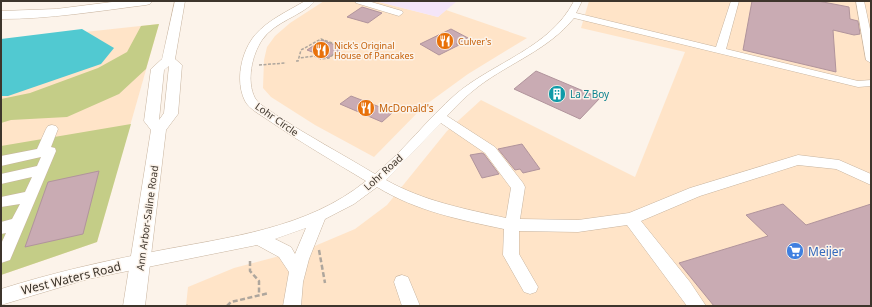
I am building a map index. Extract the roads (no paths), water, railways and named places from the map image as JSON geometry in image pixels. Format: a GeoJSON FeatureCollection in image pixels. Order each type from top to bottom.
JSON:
{"type":"FeatureCollection","features":[{"type":"Feature","properties":{"kind":"highway"},"geometry":{"type":"LineString","coordinates":[[1,15],[44,14],[146,1]]}},
{"type":"Feature","properties":{"kind":"main road"},"geometry":{"type":"LineString","coordinates":[[159,130],[151,121],[158,69],[168,60],[180,1]]}},
{"type":"Feature","properties":{"kind":"main road","name":"Ann Arbor-Saline Road"},"geometry":{"type":"LineString","coordinates":[[134,306],[159,130],[171,114],[176,65],[168,60]]}},
{"type":"Feature","properties":{"kind":"street","name":"Lohr Circle"},"geometry":{"type":"LineString","coordinates":[[311,1],[272,25],[259,37],[251,50],[245,87],[251,101],[286,127],[374,181],[405,196],[447,211],[512,225],[578,226],[631,219],[695,192],[798,160],[839,165],[871,180]]}},
{"type":"Feature","properties":{"kind":"street"},"geometry":{"type":"LineString","coordinates":[[359,1],[399,13]]}},
{"type":"Feature","properties":{"kind":"street","name":"Lohr Road"},"geometry":{"type":"LineString","coordinates":[[141,261],[258,238],[320,215],[350,199],[374,181],[394,163],[462,94],[485,77],[544,42],[572,15],[578,1]]}},
{"type":"Feature","properties":{"kind":"street"},"geometry":{"type":"LineString","coordinates":[[720,51],[734,1]]}},
{"type":"Feature","properties":{"kind":"street"},"geometry":{"type":"LineString","coordinates":[[860,1],[871,60]]}},
{"type":"Feature","properties":{"kind":"street"},"geometry":{"type":"LineString","coordinates":[[572,15],[858,84],[871,83]]}},
{"type":"Feature","properties":{"kind":"street"},"geometry":{"type":"LineString","coordinates":[[439,116],[490,150],[518,187],[512,225],[511,255],[530,287]]}},
{"type":"Feature","properties":{"kind":"street"},"geometry":{"type":"LineString","coordinates":[[42,152],[52,129]]}},
{"type":"Feature","properties":{"kind":"street"},"geometry":{"type":"LineString","coordinates":[[1,161],[50,151],[4,255],[1,256]]}},
{"type":"Feature","properties":{"kind":"street"},"geometry":{"type":"LineString","coordinates":[[1,179],[41,170]]}},
{"type":"Feature","properties":{"kind":"street"},"geometry":{"type":"LineString","coordinates":[[1,202],[30,196]]}},
{"type":"Feature","properties":{"kind":"street"},"geometry":{"type":"LineString","coordinates":[[292,306],[297,271],[310,232],[320,215]]}},
{"type":"Feature","properties":{"kind":"street"},"geometry":{"type":"LineString","coordinates":[[631,219],[697,306]]}},
{"type":"Feature","properties":{"kind":"street"},"geometry":{"type":"LineString","coordinates":[[1,228],[17,224]]}},
{"type":"Feature","properties":{"kind":"street"},"geometry":{"type":"LineString","coordinates":[[258,238],[285,252],[297,271]]}},
{"type":"Feature","properties":{"kind":"street","name":"West Waters Road"},"geometry":{"type":"LineString","coordinates":[[1,297],[40,284],[141,261]]}},
{"type":"Feature","properties":{"kind":"street"},"geometry":{"type":"LineString","coordinates":[[402,282],[411,306]]}},
{"type":"Feature","properties":{"kind":"water"},"geometry":{"type":"Polygon","coordinates":[[[82,29],[114,48],[101,64],[8,96],[1,96],[1,39],[82,29]]]}},
{"type":"Feature","properties":{"kind":"place","name":"Culver's"},"geometry":{"type":"Point","coordinates":[445,41]}},
{"type":"Feature","properties":{"kind":"place","name":"Nick's Original House of Pancakes"},"geometry":{"type":"Point","coordinates":[321,50]}},
{"type":"Feature","properties":{"kind":"place","name":"La Z Boy"},"geometry":{"type":"Point","coordinates":[557,94]}},
{"type":"Feature","properties":{"kind":"place","name":"McDonald's"},"geometry":{"type":"Point","coordinates":[366,108]}},
{"type":"Feature","properties":{"kind":"place","name":"Meijer"},"geometry":{"type":"Point","coordinates":[795,251]}}]}
